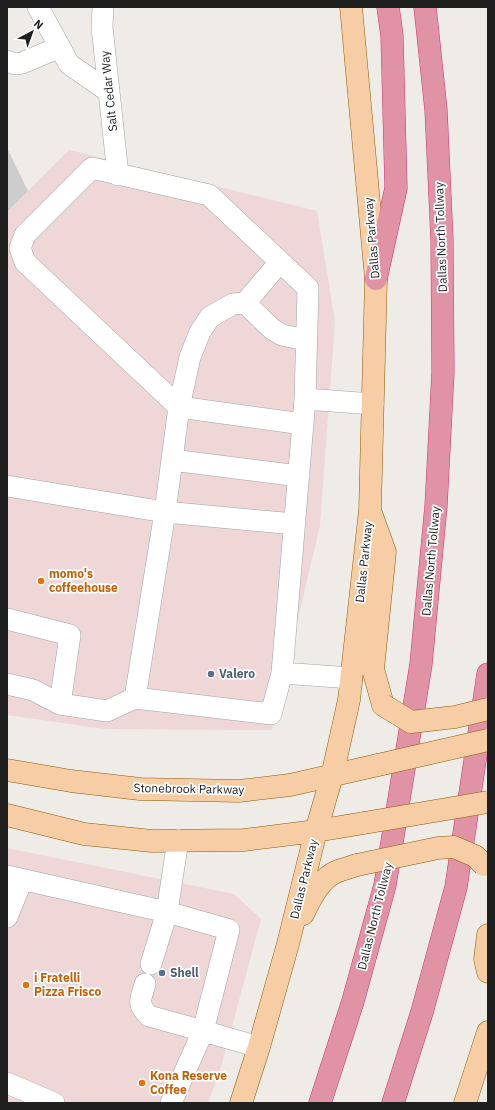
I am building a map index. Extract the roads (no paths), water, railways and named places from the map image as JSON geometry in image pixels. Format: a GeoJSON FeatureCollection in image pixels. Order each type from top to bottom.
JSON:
{"type":"FeatureCollection","features":[{"type":"Feature","properties":{"kind":"highway"},"geometry":{"type":"LineString","coordinates":[[376,279],[396,188],[392,36],[388,7]]}},
{"type":"Feature","properties":{"kind":"highway","name":"Dallas North Tollway"},"geometry":{"type":"LineString","coordinates":[[320,1103],[353,1001],[385,885],[421,664],[435,522],[443,372],[442,240],[436,110],[425,7]]}},
{"type":"Feature","properties":{"kind":"highway"},"geometry":{"type":"LineString","coordinates":[[392,1103],[422,1012],[456,887],[488,674]]}},
{"type":"Feature","properties":{"kind":"main road","name":"Dallas Parkway"},"geometry":{"type":"LineString","coordinates":[[241,1103],[259,1047],[288,944],[316,831],[332,776],[348,700],[370,510],[376,279],[351,7]]}},
{"type":"Feature","properties":{"kind":"main road"},"geometry":{"type":"LineString","coordinates":[[370,510],[384,552],[372,669],[383,705],[411,722],[455,717],[488,709]]}},
{"type":"Feature","properties":{"kind":"main road","name":"Stonebrook Parkway"},"geometry":{"type":"LineString","coordinates":[[7,770],[71,781],[140,790],[240,791],[332,776],[488,740]]}},
{"type":"Feature","properties":{"kind":"main road"},"geometry":{"type":"LineString","coordinates":[[7,815],[84,834],[152,841],[244,840],[316,831],[488,802]]}},
{"type":"Feature","properties":{"kind":"main road"},"geometry":{"type":"LineString","coordinates":[[288,944],[308,904],[319,886],[337,872],[357,865],[438,848],[454,847],[475,856],[486,869]]}},
{"type":"Feature","properties":{"kind":"main road"},"geometry":{"type":"LineString","coordinates":[[488,935],[485,958],[488,972]]}},
{"type":"Feature","properties":{"kind":"main road"},"geometry":{"type":"LineString","coordinates":[[465,1103],[488,1032]]}},
{"type":"Feature","properties":{"kind":"street"},"geometry":{"type":"LineString","coordinates":[[38,7],[69,64],[109,92]]}},
{"type":"Feature","properties":{"kind":"street","name":"Salt Cedar Way"},"geometry":{"type":"LineString","coordinates":[[103,7],[102,27],[118,175]]}},
{"type":"Feature","properties":{"kind":"street"},"geometry":{"type":"LineString","coordinates":[[7,61],[15,64],[22,63],[60,47]]}},
{"type":"Feature","properties":{"kind":"street"},"geometry":{"type":"LineString","coordinates":[[7,684],[33,690],[60,704],[107,711],[135,698],[271,714],[282,673],[294,524],[299,476],[305,399],[308,288],[210,196],[92,168],[25,235],[20,248],[25,262],[179,407],[303,424]]}},
{"type":"Feature","properties":{"kind":"street"},"geometry":{"type":"LineString","coordinates":[[135,698],[165,512],[179,407],[190,357],[200,332],[210,317],[233,304],[245,303],[280,262]]}},
{"type":"Feature","properties":{"kind":"street"},"geometry":{"type":"LineString","coordinates":[[245,303],[272,329],[282,335],[306,340]]}},
{"type":"Feature","properties":{"kind":"street"},"geometry":{"type":"LineString","coordinates":[[305,399],[373,404]]}},
{"type":"Feature","properties":{"kind":"street"},"geometry":{"type":"LineString","coordinates":[[172,460],[299,476]]}},
{"type":"Feature","properties":{"kind":"street"},"geometry":{"type":"LineString","coordinates":[[7,486],[165,512],[294,524]]}},
{"type":"Feature","properties":{"kind":"street"},"geometry":{"type":"LineString","coordinates":[[7,619],[70,635],[60,704]]}},
{"type":"Feature","properties":{"kind":"street"},"geometry":{"type":"LineString","coordinates":[[282,673],[351,678]]}},
{"type":"Feature","properties":{"kind":"street"},"geometry":{"type":"LineString","coordinates":[[151,964],[167,912],[178,840]]}},
{"type":"Feature","properties":{"kind":"street"},"geometry":{"type":"LineString","coordinates":[[7,917],[15,878],[167,912],[229,930],[203,1030],[171,1103]]}},
{"type":"Feature","properties":{"kind":"street"},"geometry":{"type":"LineString","coordinates":[[145,984],[140,1004],[142,1010],[149,1016],[259,1047]]}},
{"type":"Feature","properties":{"kind":"street"},"geometry":{"type":"LineString","coordinates":[[7,1083],[54,1103]]}},
{"type":"Feature","properties":{"kind":"place","name":"momo's coffeehouse"},"geometry":{"type":"Point","coordinates":[41,581]}},
{"type":"Feature","properties":{"kind":"place","name":"Valero"},"geometry":{"type":"Point","coordinates":[211,674]}},
{"type":"Feature","properties":{"kind":"place","name":"Shell"},"geometry":{"type":"Point","coordinates":[162,973]}},
{"type":"Feature","properties":{"kind":"place","name":"i Fratelli Pizza Frisco"},"geometry":{"type":"Point","coordinates":[26,985]}},
{"type":"Feature","properties":{"kind":"place","name":"Kona Reserve Coffee"},"geometry":{"type":"Point","coordinates":[142,1083]}}]}
